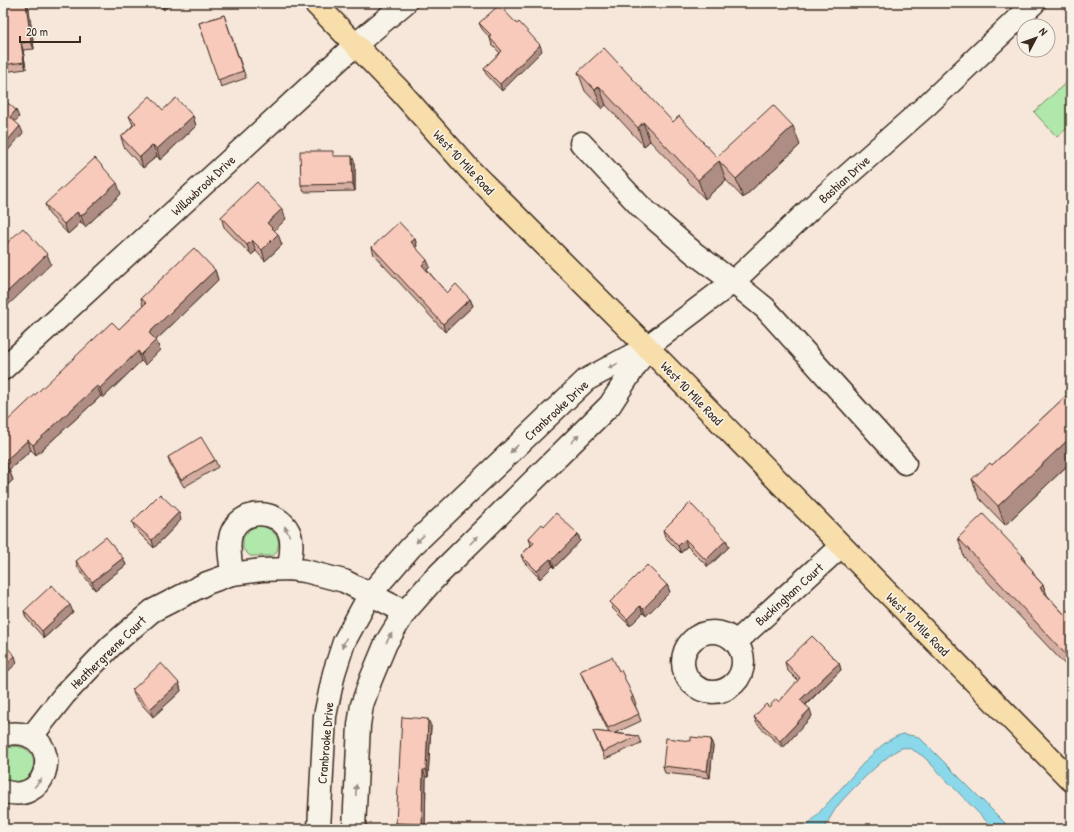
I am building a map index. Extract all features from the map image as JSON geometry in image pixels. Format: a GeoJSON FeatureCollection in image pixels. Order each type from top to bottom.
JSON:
{"type":"FeatureCollection","features":[{"type":"Feature","properties":{"kind":"main road","name":"West 10 Mile Road"},"geometry":{"type":"LineString","coordinates":[[316,3],[400,91],[475,175],[1071,780]]}},
{"type":"Feature","properties":{"kind":"street","name":"Willowbrook Drive"},"geometry":{"type":"LineString","coordinates":[[3,369],[355,45],[405,3]]}},
{"type":"Feature","properties":{"kind":"street","name":"Bashian Drive"},"geometry":{"type":"LineString","coordinates":[[647,348],[733,282],[824,196],[927,105],[1034,3]]}},
{"type":"Feature","properties":{"kind":"street"},"geometry":{"type":"LineString","coordinates":[[581,143],[640,207],[694,253],[765,308],[905,463]]}},
{"type":"Feature","properties":{"kind":"street"},"geometry":{"type":"LineString","coordinates":[[354,829],[359,725],[362,705],[386,643],[405,612],[434,580],[610,405],[647,348]]}},
{"type":"Feature","properties":{"kind":"street","name":"Cranbrooke Drive"},"geometry":{"type":"LineString","coordinates":[[319,829],[326,716],[334,673],[344,642],[370,594],[411,547],[586,380],[647,348]]}},
{"type":"Feature","properties":{"kind":"street"},"geometry":{"type":"LineString","coordinates":[[232,574],[230,546],[231,534],[240,520],[244,517],[256,514],[270,515],[281,521],[290,533],[291,545],[289,569]]}},
{"type":"Feature","properties":{"kind":"street","name":"Buckingham Court"},"geometry":{"type":"LineString","coordinates":[[736,642],[841,546]]}},
{"type":"Feature","properties":{"kind":"street","name":"Heathergreene Court"},"geometry":{"type":"LineString","coordinates":[[31,737],[64,694],[111,646],[152,611],[207,583],[232,574],[262,570],[289,569],[305,571],[344,581],[405,612]]}},
{"type":"Feature","properties":{"kind":"street"},"geometry":{"type":"LineString","coordinates":[[3,736],[20,733],[31,737],[40,745],[45,756],[46,768],[42,779],[34,788],[23,793],[12,794],[3,791]]}},
{"type":"Feature","properties":{"kind":"green space"},"geometry":{"type":"Polygon","coordinates":[[[1071,78],[1071,125],[1057,137],[1034,112],[1071,78]]]}},
{"type":"Feature","properties":{"kind":"green space"},"geometry":{"type":"Polygon","coordinates":[[[261,525],[274,533],[278,539],[278,548],[273,556],[250,556],[243,549],[243,538],[250,529],[261,525]]]}},
{"type":"Feature","properties":{"kind":"green space"},"geometry":{"type":"Polygon","coordinates":[[[17,746],[26,749],[32,755],[34,762],[29,776],[17,782],[10,781],[3,776],[3,752],[8,748],[17,746]]]}},
{"type":"Feature","properties":{"kind":"water"},"geometry":{"type":"Polygon","coordinates":[[[904,734],[919,737],[1011,829],[994,829],[924,757],[913,750],[902,748],[879,764],[860,782],[838,806],[823,829],[805,829],[871,755],[887,741],[904,734]]]}},
{"type":"Feature","properties":{"kind":"building"},"geometry":{"type":"Polygon","coordinates":[[[3,3],[26,3],[31,42],[21,43],[24,62],[3,65],[3,3]]]}},
{"type":"Feature","properties":{"kind":"building"},"geometry":{"type":"Polygon","coordinates":[[[499,5],[517,24],[519,22],[540,45],[500,84],[484,68],[502,51],[490,38],[492,36],[479,23],[499,5]]]}},
{"type":"Feature","properties":{"kind":"building"},"geometry":{"type":"Polygon","coordinates":[[[224,15],[243,71],[218,80],[199,23],[224,15]]]}},
{"type":"Feature","properties":{"kind":"building"},"geometry":{"type":"Polygon","coordinates":[[[604,48],[673,122],[679,116],[717,157],[773,105],[793,126],[736,179],[719,161],[698,180],[643,122],[638,128],[599,86],[595,90],[578,72],[604,48]]]}},
{"type":"Feature","properties":{"kind":"building"},"geometry":{"type":"Polygon","coordinates":[[[150,96],[163,110],[176,98],[193,116],[157,149],[153,145],[140,157],[121,137],[136,123],[129,116],[150,96]]]}},
{"type":"Feature","properties":{"kind":"building"},"geometry":{"type":"Polygon","coordinates":[[[3,99],[16,110],[10,117],[20,126],[3,146],[3,99]]]}},
{"type":"Feature","properties":{"kind":"building"},"geometry":{"type":"Polygon","coordinates":[[[300,151],[333,151],[333,156],[352,156],[353,184],[301,185],[300,151]]]}},
{"type":"Feature","properties":{"kind":"building"},"geometry":{"type":"Polygon","coordinates":[[[95,158],[117,183],[81,216],[77,212],[64,224],[45,204],[95,158]]]}},
{"type":"Feature","properties":{"kind":"building"},"geometry":{"type":"Polygon","coordinates":[[[257,182],[282,209],[267,223],[278,234],[262,250],[252,240],[247,245],[221,217],[257,182]]]}},
{"type":"Feature","properties":{"kind":"building"},"geometry":{"type":"Polygon","coordinates":[[[399,222],[415,239],[411,242],[427,260],[422,265],[447,293],[456,284],[470,299],[443,324],[372,247],[399,222]]]}},
{"type":"Feature","properties":{"kind":"building"},"geometry":{"type":"Polygon","coordinates":[[[23,228],[47,254],[3,296],[3,244],[6,244],[23,228]]]}},
{"type":"Feature","properties":{"kind":"building"},"geometry":{"type":"Polygon","coordinates":[[[194,248],[215,270],[149,333],[156,340],[141,355],[138,351],[100,388],[97,386],[33,445],[28,440],[3,463],[3,425],[112,322],[119,329],[146,303],[141,298],[194,248]]]}},
{"type":"Feature","properties":{"kind":"building"},"geometry":{"type":"Polygon","coordinates":[[[1071,386],[1071,437],[998,506],[972,479],[990,463],[992,465],[1068,394],[1066,392],[1071,386]]]}},
{"type":"Feature","properties":{"kind":"building"},"geometry":{"type":"Polygon","coordinates":[[[201,437],[215,460],[181,480],[168,457],[201,437]]]}},
{"type":"Feature","properties":{"kind":"building"},"geometry":{"type":"Polygon","coordinates":[[[3,463],[9,470],[3,476],[3,463]]]}},
{"type":"Feature","properties":{"kind":"building"},"geometry":{"type":"Polygon","coordinates":[[[160,494],[179,512],[152,540],[132,522],[160,494]]]}},
{"type":"Feature","properties":{"kind":"building"},"geometry":{"type":"Polygon","coordinates":[[[690,503],[726,540],[706,560],[685,539],[678,546],[663,530],[690,503]]]}},
{"type":"Feature","properties":{"kind":"building"},"geometry":{"type":"Polygon","coordinates":[[[556,513],[578,534],[552,560],[550,559],[537,571],[521,555],[534,543],[529,538],[542,524],[544,526],[556,513]]]}},
{"type":"Feature","properties":{"kind":"building"},"geometry":{"type":"Polygon","coordinates":[[[983,514],[1023,556],[1021,558],[1043,585],[1040,588],[1064,614],[1069,610],[1071,612],[1071,660],[958,538],[983,514]]]}},
{"type":"Feature","properties":{"kind":"building"},"geometry":{"type":"Polygon","coordinates":[[[106,537],[123,558],[92,582],[76,561],[106,537]]]}},
{"type":"Feature","properties":{"kind":"building"},"geometry":{"type":"Polygon","coordinates":[[[647,565],[667,585],[643,609],[640,606],[627,619],[610,602],[647,565]]]}},
{"type":"Feature","properties":{"kind":"building"},"geometry":{"type":"Polygon","coordinates":[[[52,585],[70,605],[42,631],[24,611],[52,585]]]}},
{"type":"Feature","properties":{"kind":"building"},"geometry":{"type":"Polygon","coordinates":[[[812,636],[839,663],[800,700],[810,709],[780,741],[754,717],[766,704],[769,707],[776,699],[779,702],[800,678],[785,662],[812,636]]]}},
{"type":"Feature","properties":{"kind":"building"},"geometry":{"type":"Polygon","coordinates":[[[3,643],[15,656],[3,667],[3,643]]]}},
{"type":"Feature","properties":{"kind":"building"},"geometry":{"type":"Polygon","coordinates":[[[612,657],[619,671],[621,670],[633,697],[631,698],[639,714],[608,728],[580,671],[612,657]]]}},
{"type":"Feature","properties":{"kind":"building"},"geometry":{"type":"Polygon","coordinates":[[[161,663],[179,683],[150,709],[132,690],[161,663]]]}},
{"type":"Feature","properties":{"kind":"building"},"geometry":{"type":"Polygon","coordinates":[[[402,717],[428,719],[426,770],[423,770],[422,824],[396,823],[402,717]]]}},
{"type":"Feature","properties":{"kind":"building"},"geometry":{"type":"Polygon","coordinates":[[[593,731],[638,736],[603,752],[593,731]]]}},
{"type":"Feature","properties":{"kind":"building"},"geometry":{"type":"Polygon","coordinates":[[[691,737],[711,739],[707,771],[663,766],[666,738],[691,741],[691,737]]]}}]}
